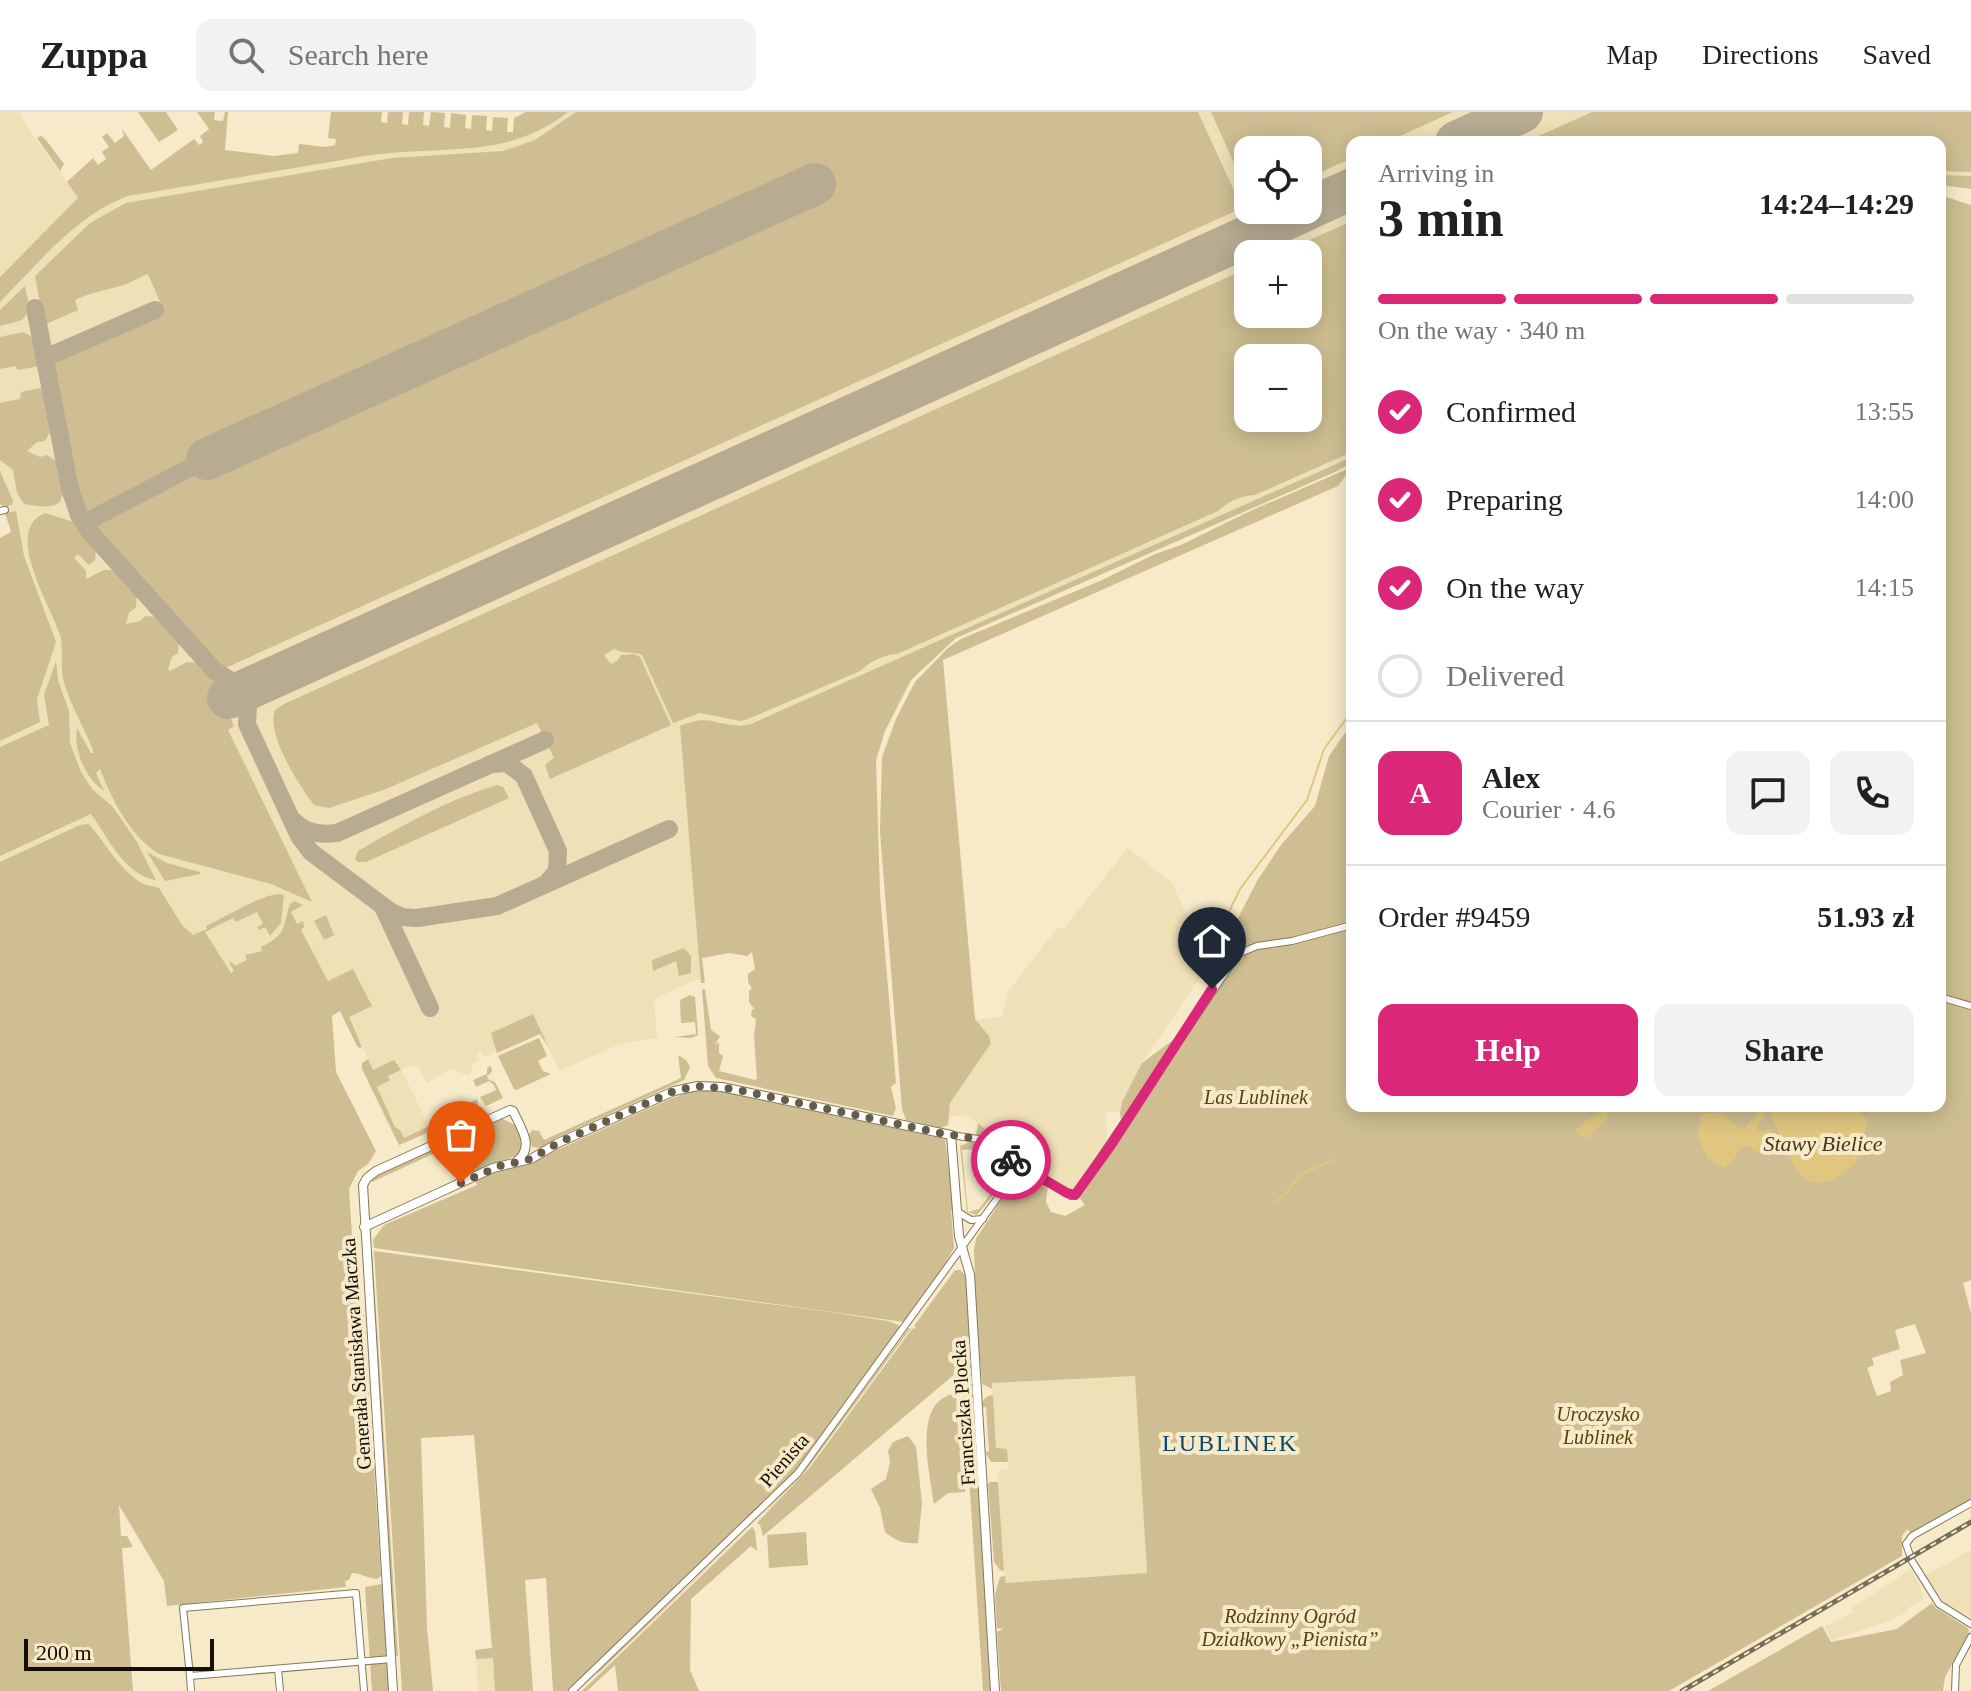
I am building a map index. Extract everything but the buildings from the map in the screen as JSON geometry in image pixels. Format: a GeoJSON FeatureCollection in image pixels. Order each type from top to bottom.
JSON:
{"type":"FeatureCollection","features":[{"type":"Feature","properties":{"kind":"street"},"geometry":{"type":"LineString","coordinates":[[364,1227],[493,1168],[531,1159],[674,1091],[698,1086],[733,1089],[978,1139],[1020,1167],[1071,1196],[1075,1195],[1238,954],[1257,946],[1292,941],[1346,927]]}},
{"type":"Feature","properties":{"kind":"street"},"geometry":{"type":"LineString","coordinates":[[1946,999],[1971,1006]]}},
{"type":"Feature","properties":{"kind":"street","name":"Generała Stanisława Maczka"},"geometry":{"type":"LineString","coordinates":[[393,1691],[362,1189],[370,1174],[512,1110],[527,1145]]}},
{"type":"Feature","properties":{"kind":"street","name":"Franciszka Plocka"},"geometry":{"type":"LineString","coordinates":[[951,1135],[962,1249],[970,1275],[995,1691]]}},
{"type":"Feature","properties":{"kind":"street"},"geometry":{"type":"LineString","coordinates":[[516,1162],[527,1145],[537,1151],[546,1150]]}},
{"type":"Feature","properties":{"kind":"street","name":"Pienista"},"geometry":{"type":"LineString","coordinates":[[572,1691],[790,1481],[1020,1167]]}},
{"type":"Feature","properties":{"kind":"street"},"geometry":{"type":"LineString","coordinates":[[957,1211],[971,1220],[983,1219]]}},
{"type":"Feature","properties":{"kind":"street"},"geometry":{"type":"LineString","coordinates":[[1971,1503],[1914,1535],[1906,1543],[1912,1561],[1939,1604],[1971,1624]]}},
{"type":"Feature","properties":{"kind":"street"},"geometry":{"type":"LineString","coordinates":[[191,1691],[183,1608],[356,1593],[364,1691]]}},
{"type":"Feature","properties":{"kind":"street"},"geometry":{"type":"LineString","coordinates":[[1955,1691],[1956,1665],[1971,1637]]}},
{"type":"Feature","properties":{"kind":"street"},"geometry":{"type":"LineString","coordinates":[[190,1676],[392,1659]]}},
{"type":"Feature","properties":{"kind":"street"},"geometry":{"type":"LineString","coordinates":[[278,1669],[280,1691]]}},
{"type":"Feature","properties":{"kind":"shaded area"},"geometry":{"type":"Polygon","coordinates":[[[0,112],[19,112],[78,198],[0,277],[0,112]]]}},
{"type":"Feature","properties":{"kind":"shaded area"},"geometry":{"type":"Polygon","coordinates":[[[562,112],[1971,112],[1971,179],[1946,178],[1946,136],[1346,136],[1346,466],[744,733],[729,953],[702,958],[704,980],[695,980],[654,999],[657,1038],[620,1044],[559,1071],[541,1031],[484,1057],[481,1051],[477,1053],[480,1060],[473,1064],[467,1075],[450,1069],[427,1083],[420,1069],[412,1065],[401,1070],[429,1126],[404,1138],[395,1127],[362,1046],[359,1046],[307,945],[217,985],[0,864],[0,739],[33,704],[54,643],[3,505],[0,504],[0,297],[92,204],[123,194],[418,145],[519,139],[562,112]]]}},
{"type":"Feature","properties":{"kind":"shaded area"},"geometry":{"type":"Polygon","coordinates":[[[1128,848],[1172,883],[1187,916],[1201,926],[1218,951],[1142,1063],[1122,1102],[1120,1113],[1106,1111],[1107,1141],[1071,1191],[1024,1163],[967,1115],[945,1117],[944,1108],[975,1020],[1002,1017],[1009,990],[1057,928],[1065,927],[1128,848]]]}},
{"type":"Feature","properties":{"kind":"shaded area"},"geometry":{"type":"Polygon","coordinates":[[[1135,1375],[1147,1574],[1005,1583],[998,1475],[999,1470],[1008,1469],[1007,1449],[996,1449],[992,1383],[1135,1375]]]}},
{"type":"Feature","properties":{"kind":"shaded area"},"geometry":{"type":"Polygon","coordinates":[[[1971,1550],[1969,1617],[1945,1603],[1925,1576],[1971,1550]]]}},
{"type":"Feature","properties":{"kind":"shaded area"},"geometry":{"type":"Polygon","coordinates":[[[1911,1569],[1921,1588],[1923,1600],[1891,1620],[1832,1640],[1825,1627],[1853,1612],[1852,1608],[1911,1569]]]}},
{"type":"Feature","properties":{"kind":"shaded area"},"geometry":{"type":"Polygon","coordinates":[[[493,1658],[495,1691],[478,1691],[476,1659],[493,1658]]]}},
{"type":"Feature","properties":{"kind":"green space"},"geometry":{"type":"Polygon","coordinates":[[[138,112],[166,112],[178,130],[159,142],[138,112]]]}},
{"type":"Feature","properties":{"kind":"green space"},"geometry":{"type":"Polygon","coordinates":[[[197,112],[215,112],[214,120],[223,121],[225,112],[228,112],[225,150],[274,156],[298,153],[299,144],[335,145],[336,139],[328,138],[331,112],[382,112],[381,122],[387,123],[388,112],[403,112],[402,124],[408,125],[409,112],[424,112],[423,125],[429,126],[431,112],[445,113],[444,127],[450,128],[451,113],[466,115],[465,128],[471,129],[472,115],[487,116],[486,130],[492,131],[493,117],[508,118],[507,132],[513,132],[514,118],[526,112],[568,112],[522,138],[498,144],[371,155],[128,196],[109,204],[75,228],[0,302],[0,277],[78,198],[67,182],[93,158],[98,165],[106,159],[102,152],[109,147],[102,137],[107,133],[115,143],[124,136],[122,129],[151,170],[194,139],[199,145],[203,142],[200,136],[209,129],[197,112]]]}},
{"type":"Feature","properties":{"kind":"green space"},"geometry":{"type":"Polygon","coordinates":[[[576,112],[1198,112],[1234,191],[1234,212],[221,670],[83,513],[76,494],[51,361],[57,355],[163,309],[148,274],[75,300],[78,310],[44,325],[35,276],[90,223],[126,203],[392,158],[503,151],[535,140],[576,112]]]}},
{"type":"Feature","properties":{"kind":"green space"},"geometry":{"type":"Polygon","coordinates":[[[1211,112],[1453,112],[1400,136],[1346,136],[1346,161],[1322,172],[1322,136],[1234,136],[1234,163],[1211,112]]]}},
{"type":"Feature","properties":{"kind":"green space"},"geometry":{"type":"Polygon","coordinates":[[[1592,112],[1971,112],[1971,172],[1946,171],[1946,136],[1538,136],[1592,112]]]}},
{"type":"Feature","properties":{"kind":"green space"},"geometry":{"type":"Polygon","coordinates":[[[41,136],[64,164],[60,171],[37,138],[41,136]]]}},
{"type":"Feature","properties":{"kind":"green space"},"geometry":{"type":"Polygon","coordinates":[[[1946,175],[1971,176],[1971,189],[1946,186],[1946,175]]]}},
{"type":"Feature","properties":{"kind":"green space","name":"Uroczysko Lublinek"},"geometry":{"type":"Polygon","coordinates":[[[1946,197],[1971,205],[1971,1280],[1963,1283],[1971,1313],[1971,1499],[1911,1533],[1907,1529],[1902,1536],[1902,1556],[1669,1691],[1001,1691],[997,1632],[1003,1629],[997,1628],[995,1595],[1000,1577],[1005,1576],[1006,1583],[1147,1573],[1135,1376],[992,1383],[992,1389],[982,1384],[973,1276],[976,1239],[1016,1177],[1029,1176],[1048,1186],[1046,1202],[1051,1212],[1065,1216],[1085,1205],[1079,1197],[1123,1129],[1120,1113],[1122,1102],[1142,1063],[1196,1023],[1240,952],[1231,932],[1257,881],[1281,845],[1315,806],[1329,756],[1346,732],[1346,1112],[1946,1112],[1946,197]],[[1915,1324],[1895,1330],[1900,1349],[1872,1358],[1874,1365],[1867,1368],[1877,1396],[1891,1391],[1890,1382],[1903,1375],[1900,1360],[1926,1353],[1915,1324]]]}},
{"type":"Feature","properties":{"kind":"green space"},"geometry":{"type":"Polygon","coordinates":[[[1346,224],[1346,455],[1255,495],[1235,500],[1218,511],[741,721],[700,713],[673,723],[642,655],[614,649],[604,655],[611,664],[621,655],[640,657],[671,725],[550,779],[545,765],[554,758],[537,723],[386,789],[329,808],[314,805],[300,785],[275,733],[275,710],[1234,274],[1234,328],[1322,328],[1322,240],[1309,240],[1346,224]]]}},
{"type":"Feature","properties":{"kind":"green space"},"geometry":{"type":"Polygon","coordinates":[[[25,286],[30,310],[22,320],[0,326],[0,310],[25,286]]]}},
{"type":"Feature","properties":{"kind":"green space"},"geometry":{"type":"Polygon","coordinates":[[[23,332],[34,338],[40,366],[0,369],[0,337],[23,332]]]}},
{"type":"Feature","properties":{"kind":"green space"},"geometry":{"type":"Polygon","coordinates":[[[44,387],[52,429],[45,441],[37,442],[27,451],[40,457],[47,455],[59,463],[63,487],[56,505],[38,506],[24,504],[17,493],[13,470],[0,460],[0,403],[20,399],[21,392],[44,387]]]}},
{"type":"Feature","properties":{"kind":"green space"},"geometry":{"type":"Polygon","coordinates":[[[1346,460],[1346,466],[1335,472],[956,638],[911,680],[885,731],[876,760],[880,893],[896,1083],[891,1087],[896,1108],[893,1116],[716,1078],[708,1066],[702,989],[705,989],[711,1030],[720,1036],[715,1045],[719,1042],[719,1053],[723,1056],[719,1071],[757,1078],[756,1019],[751,1016],[752,1009],[755,1010],[749,1002],[749,990],[752,989],[748,982],[748,974],[755,969],[752,952],[747,956],[729,953],[702,958],[705,983],[701,983],[680,726],[701,720],[732,725],[751,724],[1346,460]]]}},
{"type":"Feature","properties":{"kind":"green space"},"geometry":{"type":"Polygon","coordinates":[[[1346,470],[1346,475],[1338,486],[943,660],[975,1019],[991,1043],[950,1103],[948,1125],[941,1128],[906,1120],[902,1109],[880,832],[882,757],[896,719],[915,682],[961,639],[1100,581],[1346,470]]]}},
{"type":"Feature","properties":{"kind":"green space"},"geometry":{"type":"Polygon","coordinates":[[[0,471],[13,501],[12,505],[4,507],[0,504],[0,471]]]}},
{"type":"Feature","properties":{"kind":"green space"},"geometry":{"type":"Polygon","coordinates":[[[16,511],[24,556],[56,642],[37,699],[40,722],[0,741],[0,538],[11,532],[5,513],[16,511]]]}},
{"type":"Feature","properties":{"kind":"green space"},"geometry":{"type":"Polygon","coordinates":[[[45,513],[77,523],[96,548],[95,560],[89,565],[78,554],[74,558],[86,571],[86,579],[104,570],[116,570],[137,593],[136,607],[129,613],[126,624],[140,621],[145,616],[158,617],[179,640],[178,653],[172,657],[170,671],[187,662],[200,663],[211,675],[234,726],[228,730],[312,902],[271,884],[159,854],[131,827],[116,805],[100,769],[96,773],[104,791],[91,779],[79,754],[77,728],[91,753],[94,753],[66,688],[60,635],[28,551],[28,535],[33,522],[45,513]]]}},
{"type":"Feature","properties":{"kind":"green space"},"geometry":{"type":"Polygon","coordinates":[[[56,661],[58,680],[69,711],[70,743],[81,772],[92,789],[112,806],[137,842],[156,880],[145,877],[126,863],[91,814],[0,856],[0,747],[49,725],[44,695],[56,661]]]}},
{"type":"Feature","properties":{"kind":"green space"},"geometry":{"type":"Polygon","coordinates":[[[497,785],[503,787],[509,798],[366,862],[355,859],[358,851],[409,823],[497,785]]]}},
{"type":"Feature","properties":{"kind":"green space"},"geometry":{"type":"Polygon","coordinates":[[[89,824],[132,876],[159,888],[182,925],[193,935],[257,900],[284,895],[281,923],[270,936],[265,927],[259,930],[257,927],[263,924],[257,912],[236,922],[233,918],[205,932],[231,973],[234,971],[229,963],[235,966],[247,960],[245,955],[262,951],[261,947],[279,934],[290,904],[294,901],[303,905],[291,912],[297,924],[303,921],[301,930],[328,981],[353,969],[372,1006],[349,1017],[360,1048],[340,1011],[332,1016],[336,1072],[376,1151],[368,1164],[358,1171],[349,1189],[352,1235],[358,1253],[364,1313],[381,1576],[377,1579],[352,1573],[345,1581],[346,1587],[167,1606],[164,1581],[119,1505],[121,1536],[127,1536],[133,1547],[122,1548],[133,1691],[0,1691],[0,862],[80,825],[89,824]]]}},
{"type":"Feature","properties":{"kind":"green space"},"geometry":{"type":"Polygon","coordinates":[[[147,852],[167,863],[200,874],[165,881],[147,852]]]}},
{"type":"Feature","properties":{"kind":"green space"},"geometry":{"type":"Polygon","coordinates":[[[326,915],[334,935],[324,940],[314,921],[326,915]]]}},
{"type":"Feature","properties":{"kind":"green space"},"geometry":{"type":"Polygon","coordinates":[[[684,948],[691,956],[691,973],[679,976],[676,961],[653,971],[652,960],[684,948]]]}},
{"type":"Feature","properties":{"kind":"green space"},"geometry":{"type":"Polygon","coordinates":[[[690,995],[695,997],[698,1035],[691,1038],[674,1037],[696,1034],[695,1022],[681,1023],[680,1000],[690,995]]]}},
{"type":"Feature","properties":{"kind":"green space"},"geometry":{"type":"Polygon","coordinates":[[[533,1014],[549,1048],[540,1034],[497,1053],[491,1033],[533,1014]]]}},
{"type":"Feature","properties":{"kind":"green space"},"geometry":{"type":"Polygon","coordinates":[[[539,1038],[547,1056],[538,1061],[543,1071],[551,1074],[516,1090],[498,1056],[539,1038]]]}},
{"type":"Feature","properties":{"kind":"green space"},"geometry":{"type":"Polygon","coordinates":[[[678,1055],[690,1067],[684,1080],[556,1138],[541,1148],[532,1147],[529,1135],[532,1130],[539,1131],[544,1140],[681,1078],[678,1055]]]}},
{"type":"Feature","properties":{"kind":"green space"},"geometry":{"type":"Polygon","coordinates":[[[368,1059],[373,1070],[394,1060],[401,1070],[388,1076],[390,1080],[377,1087],[395,1127],[404,1138],[429,1126],[432,1131],[399,1145],[362,1069],[362,1063],[368,1059]]]}},
{"type":"Feature","properties":{"kind":"green space"},"geometry":{"type":"Polygon","coordinates":[[[491,1066],[492,1072],[487,1076],[495,1082],[503,1098],[486,1106],[480,1097],[496,1090],[494,1085],[489,1081],[476,1087],[473,1080],[487,1074],[487,1068],[491,1066]]]}},
{"type":"Feature","properties":{"kind":"green space"},"geometry":{"type":"Polygon","coordinates":[[[717,1090],[945,1139],[954,1209],[951,1210],[954,1248],[943,1270],[904,1322],[374,1248],[373,1240],[384,1225],[477,1185],[475,1180],[500,1169],[526,1164],[670,1099],[693,1091],[717,1090]]]}},
{"type":"Feature","properties":{"kind":"green space"},"geometry":{"type":"Polygon","coordinates":[[[477,1099],[479,1109],[439,1128],[436,1118],[477,1099]]]}},
{"type":"Feature","properties":{"kind":"green space"},"geometry":{"type":"Polygon","coordinates":[[[501,1118],[515,1125],[523,1146],[519,1154],[472,1174],[457,1138],[501,1118]]]}},
{"type":"Feature","properties":{"kind":"green space"},"geometry":{"type":"Polygon","coordinates":[[[978,1123],[1024,1163],[1071,1191],[976,1135],[978,1123]]]}},
{"type":"Feature","properties":{"kind":"green space"},"geometry":{"type":"Polygon","coordinates":[[[972,1141],[977,1149],[962,1150],[968,1212],[979,1209],[999,1183],[987,1174],[980,1184],[979,1168],[1000,1183],[1000,1191],[997,1190],[977,1215],[967,1212],[960,1146],[972,1141]]]}},
{"type":"Feature","properties":{"kind":"green space"},"geometry":{"type":"Polygon","coordinates":[[[435,1148],[437,1152],[372,1182],[375,1176],[435,1148]]]}},
{"type":"Feature","properties":{"kind":"green space"},"geometry":{"type":"Polygon","coordinates":[[[369,1250],[372,1250],[398,1656],[395,1656],[369,1250]]]}},
{"type":"Feature","properties":{"kind":"green space"},"geometry":{"type":"Polygon","coordinates":[[[374,1251],[830,1312],[901,1326],[794,1473],[568,1691],[553,1691],[546,1578],[525,1580],[533,1691],[495,1691],[493,1658],[476,1659],[475,1650],[492,1648],[474,1435],[421,1438],[427,1628],[433,1691],[402,1691],[374,1251]]]}},
{"type":"Feature","properties":{"kind":"green space"},"geometry":{"type":"Polygon","coordinates":[[[955,1270],[966,1276],[992,1691],[983,1691],[962,1368],[763,1536],[757,1523],[811,1466],[912,1329],[916,1328],[914,1326],[955,1270]]]}},
{"type":"Feature","properties":{"kind":"green space"},"geometry":{"type":"Polygon","coordinates":[[[909,1328],[807,1469],[757,1521],[807,1467],[909,1328]]]}},
{"type":"Feature","properties":{"kind":"green space"},"geometry":{"type":"Polygon","coordinates":[[[953,1394],[961,1406],[965,1492],[948,1493],[934,1504],[927,1458],[928,1425],[932,1411],[940,1400],[953,1394]]]}},
{"type":"Feature","properties":{"kind":"green space"},"geometry":{"type":"Polygon","coordinates":[[[993,1395],[996,1448],[1007,1449],[1008,1462],[991,1462],[985,1452],[989,1451],[986,1407],[982,1404],[985,1398],[993,1395]]]}},
{"type":"Feature","properties":{"kind":"green space"},"geometry":{"type":"Polygon","coordinates":[[[908,1436],[916,1447],[922,1503],[918,1543],[900,1541],[885,1532],[880,1508],[871,1489],[886,1479],[890,1462],[888,1451],[893,1442],[908,1436]]]}},
{"type":"Feature","properties":{"kind":"green space"},"geometry":{"type":"Polygon","coordinates":[[[990,1482],[998,1482],[1004,1571],[994,1562],[990,1482]]]}},
{"type":"Feature","properties":{"kind":"green space"},"geometry":{"type":"Polygon","coordinates":[[[750,1527],[597,1674],[598,1671],[750,1527]]]}},
{"type":"Feature","properties":{"kind":"green space"},"geometry":{"type":"Polygon","coordinates":[[[752,1527],[757,1551],[751,1546],[691,1599],[690,1670],[699,1691],[618,1691],[615,1665],[587,1691],[582,1691],[752,1527]]]}},
{"type":"Feature","properties":{"kind":"green space"},"geometry":{"type":"Polygon","coordinates":[[[806,1532],[808,1565],[769,1568],[767,1535],[806,1532]]]}},
{"type":"Feature","properties":{"kind":"green space"},"geometry":{"type":"Polygon","coordinates":[[[382,1584],[389,1691],[372,1691],[365,1587],[382,1584]]]}},
{"type":"Feature","properties":{"kind":"green space"},"geometry":{"type":"Polygon","coordinates":[[[1932,1603],[1968,1628],[1969,1633],[1945,1677],[1943,1691],[1708,1691],[1822,1626],[1831,1642],[1897,1629],[1932,1603]]]}},
{"type":"Feature","properties":{"kind":"water"},"geometry":{"type":"Polygon","coordinates":[[[1602,1112],[1608,1115],[1607,1120],[1587,1138],[1577,1133],[1576,1128],[1602,1112]]]}},
{"type":"Feature","properties":{"kind":"water","name":"Stawy Bielice"},"geometry":{"type":"Polygon","coordinates":[[[1758,1112],[1763,1112],[1765,1115],[1756,1129],[1761,1132],[1770,1129],[1774,1138],[1772,1144],[1760,1152],[1749,1146],[1740,1147],[1735,1158],[1724,1168],[1707,1158],[1697,1134],[1700,1114],[1722,1113],[1737,1127],[1744,1129],[1758,1112]]]}},
{"type":"Feature","properties":{"kind":"water","name":"Stawy Bielice"},"geometry":{"type":"Polygon","coordinates":[[[1772,1112],[1859,1112],[1866,1118],[1867,1127],[1856,1161],[1832,1180],[1809,1181],[1792,1162],[1772,1112]]]}},
{"type":"Feature","properties":{"kind":"waterway"},"geometry":{"type":"LineString","coordinates":[[1224,922],[1240,889],[1307,800],[1324,749],[1346,719]]}},
{"type":"Feature","properties":{"kind":"waterway"},"geometry":{"type":"LineString","coordinates":[[1273,1203],[1301,1174],[1336,1159]]}},
{"type":"Feature","properties":{"kind":"taxiway"},"geometry":{"type":"LineString","coordinates":[[35,308],[70,489],[79,515],[90,532],[215,671],[231,681],[259,684]]}},
{"type":"Feature","properties":{"kind":"taxiway"},"geometry":{"type":"LineString","coordinates":[[45,358],[155,310]]}},
{"type":"Feature","properties":{"kind":"taxiway"},"geometry":{"type":"LineString","coordinates":[[84,523],[207,459]]}},
{"type":"Feature","properties":{"kind":"taxiway"},"geometry":{"type":"LineString","coordinates":[[259,684],[248,706],[247,724],[299,836],[311,852],[391,912],[403,917],[417,918],[497,906],[669,829]]}},
{"type":"Feature","properties":{"kind":"taxiway"},"geometry":{"type":"LineString","coordinates":[[294,821],[314,832],[337,833],[545,740]]}},
{"type":"Feature","properties":{"kind":"taxiway"},"geometry":{"type":"LineString","coordinates":[[491,764],[507,763],[524,776],[558,851],[557,871],[546,884]]}},
{"type":"Feature","properties":{"kind":"taxiway"},"geometry":{"type":"LineString","coordinates":[[383,907],[430,1008]]}},
{"type":"Feature","properties":{"kind":"runway"},"geometry":{"type":"LineString","coordinates":[[1469,136],[1522,112]]}},
{"type":"Feature","properties":{"kind":"runway"},"geometry":{"type":"LineString","coordinates":[[207,459],[815,184]]}},
{"type":"Feature","properties":{"kind":"runway"},"geometry":{"type":"LineString","coordinates":[[1322,203],[1346,192]]}},
{"type":"Feature","properties":{"kind":"runway"},"geometry":{"type":"LineString","coordinates":[[228,698],[1275,224]]}},
{"type":"Feature","properties":{"kind":"railway"},"geometry":{"type":"LineString","coordinates":[[1682,1691],[1971,1522]]}},
{"type":"Feature","properties":{"kind":"way so far"},"geometry":{"type":"LineString","coordinates":[[461,1183],[500,1166],[531,1159],[558,1143],[674,1091],[698,1086],[733,1089],[978,1139],[1011,1160]]}},
{"type":"Feature","properties":{"kind":"district","name":"LUBLINEK"},"geometry":{"type":"Point","coordinates":[1230,1443]}},
{"type":"Feature","properties":{"kind":"route"},"geometry":{"type":"LineString","coordinates":[[1011,1160],[1071,1196],[1075,1195],[1212,989]]}},
{"type":"Feature","properties":{"kind":"park label","name":"Las Lublinek"},"geometry":{"type":"Point","coordinates":[1256,1097]}},
{"type":"Feature","properties":{"kind":"park label","name":"Rodzinny Ogród Działkowy „Pienista”"},"geometry":{"type":"Point","coordinates":[1290,1628]}}]}
